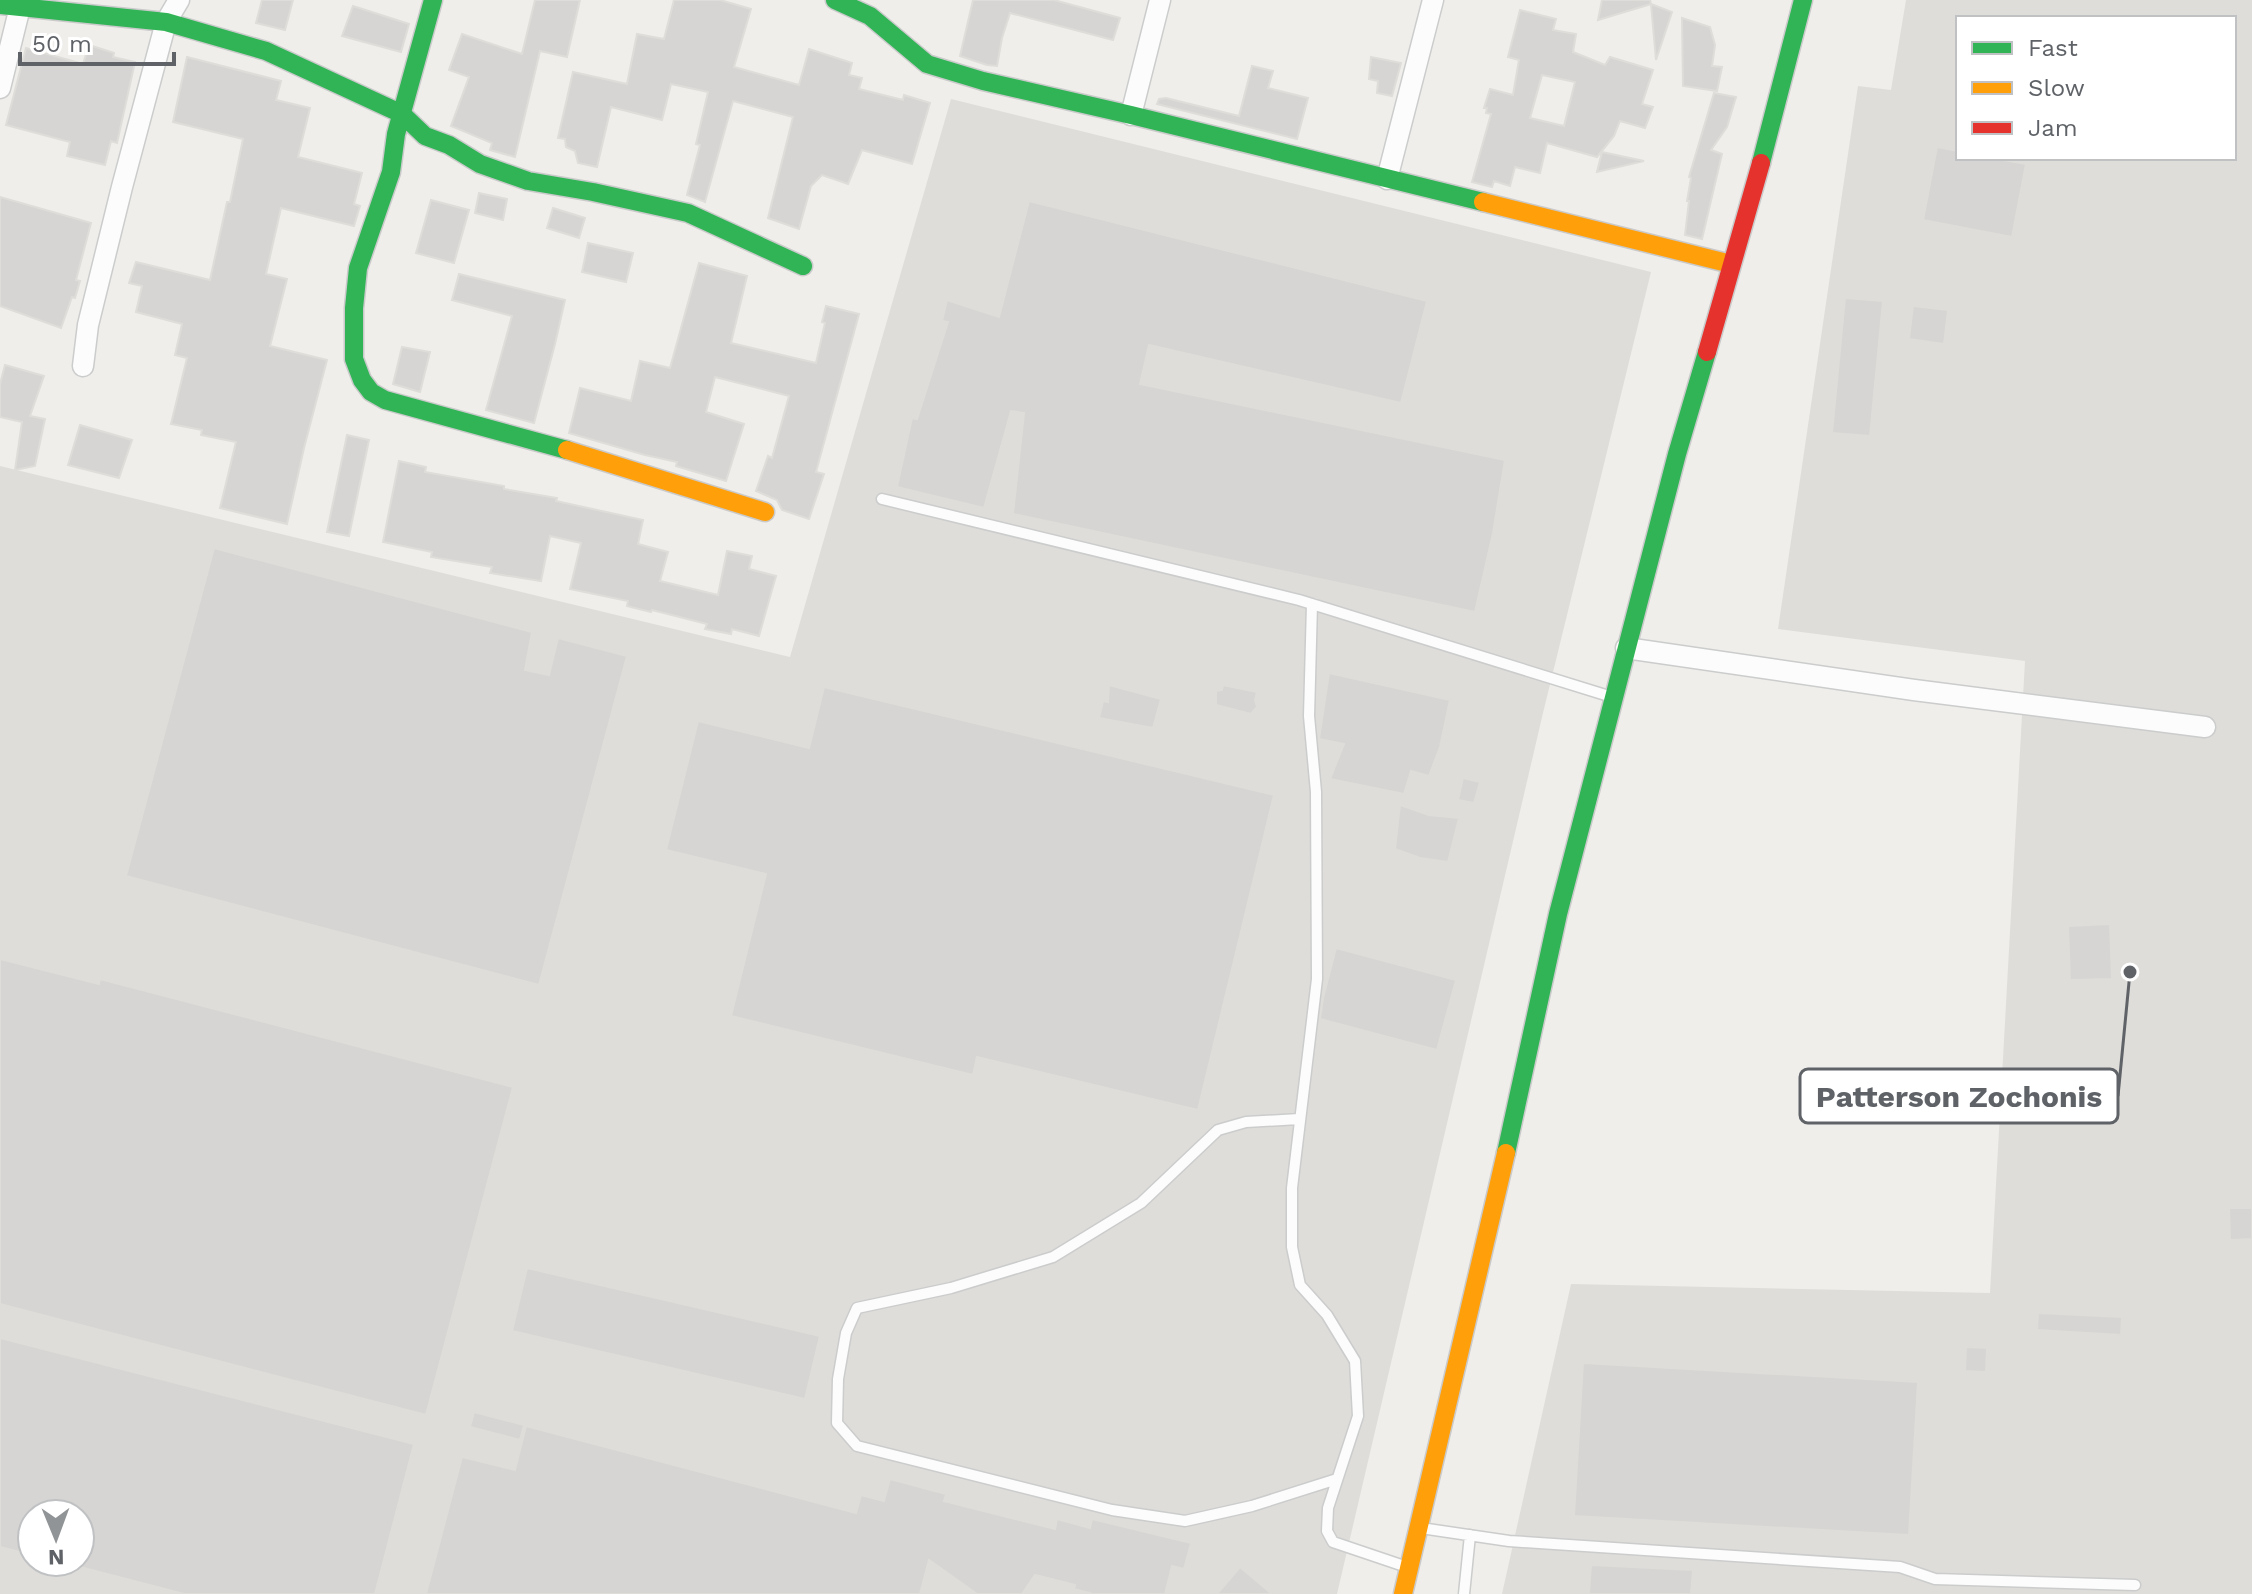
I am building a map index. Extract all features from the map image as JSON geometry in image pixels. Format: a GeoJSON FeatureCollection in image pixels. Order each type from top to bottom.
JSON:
{"type":"FeatureCollection","features":[{"type":"Feature","properties":{"kind":"street"},"geometry":{"type":"LineString","coordinates":[[83,366],[88,325],[166,22],[179,0]]}},
{"type":"Feature","properties":{"kind":"street"},"geometry":{"type":"LineString","coordinates":[[433,0],[396,134],[391,172],[358,268],[354,359],[362,380],[371,392],[385,400],[607,461],[765,512]]}},
{"type":"Feature","properties":{"kind":"street"},"geometry":{"type":"LineString","coordinates":[[835,0],[872,8],[927,64],[983,81],[1731,264]]}},
{"type":"Feature","properties":{"kind":"street"},"geometry":{"type":"LineString","coordinates":[[1131,115],[1160,0]]}},
{"type":"Feature","properties":{"kind":"street"},"geometry":{"type":"LineString","coordinates":[[1387,179],[1433,0]]}},
{"type":"Feature","properties":{"kind":"street"},"geometry":{"type":"LineString","coordinates":[[1403,1594],[1500,1180],[1558,914],[1677,454],[1772,125],[1803,0]]}},
{"type":"Feature","properties":{"kind":"street"},"geometry":{"type":"LineString","coordinates":[[0,88],[10,6],[166,22],[266,51],[402,114],[425,136],[449,145],[480,164],[528,181],[688,213],[803,266]]}},
{"type":"Feature","properties":{"kind":"street"},"geometry":{"type":"LineString","coordinates":[[1626,648],[1914,690],[2205,727]]}},
{"type":"Feature","properties":{"kind":"lane"},"geometry":{"type":"LineString","coordinates":[[882,499],[1312,604],[1614,698]]}},
{"type":"Feature","properties":{"kind":"lane"},"geometry":{"type":"LineString","coordinates":[[1312,604],[1309,716],[1316,792],[1317,979],[1292,1188],[1292,1247],[1300,1285],[1327,1315],[1355,1361],[1358,1416],[1328,1508],[1327,1531],[1333,1542],[1409,1568]]}},
{"type":"Feature","properties":{"kind":"lane"},"geometry":{"type":"LineString","coordinates":[[1299,1119],[1246,1122],[1218,1130],[1141,1203],[1053,1257],[951,1288],[857,1308],[843,1348],[838,1379],[837,1423],[857,1446],[1112,1510],[1185,1521],[1252,1506],[1337,1479]]}},
{"type":"Feature","properties":{"kind":"lane"},"geometry":{"type":"LineString","coordinates":[[1419,1527],[1509,1541],[1900,1567],[1935,1579],[2135,1585]]}},
{"type":"Feature","properties":{"kind":"lane"},"geometry":{"type":"LineString","coordinates":[[1464,1594],[1470,1535]]}},
{"type":"Feature","properties":{"kind":"shaded area"},"geometry":{"type":"Polygon","coordinates":[[[1906,0],[2252,0],[2252,1594],[1502,1594],[1571,1284],[1990,1293],[2025,661],[1778,629],[1858,86],[1891,90],[1906,0]]]}},
{"type":"Feature","properties":{"kind":"shaded area"},"geometry":{"type":"Polygon","coordinates":[[[951,99],[1651,272],[1543,713],[1337,1594],[0,1594],[0,466],[790,657],[951,99]]]}},
{"type":"Feature","properties":{"kind":"building"},"geometry":{"type":"Polygon","coordinates":[[[262,0],[293,0],[285,30],[256,23],[262,0]]]}},
{"type":"Feature","properties":{"kind":"building"},"geometry":{"type":"Polygon","coordinates":[[[535,0],[580,0],[567,57],[540,51],[515,157],[490,150],[492,143],[451,126],[469,77],[449,70],[462,34],[522,54],[535,0]]]}},
{"type":"Feature","properties":{"kind":"building"},"geometry":{"type":"Polygon","coordinates":[[[674,0],[720,0],[751,9],[734,67],[799,85],[809,49],[852,63],[849,75],[862,78],[859,89],[903,100],[904,95],[930,103],[912,164],[862,150],[848,184],[822,175],[811,186],[799,229],[768,218],[793,117],[733,101],[705,202],[687,195],[700,145],[696,144],[708,92],[671,84],[662,120],[611,107],[597,167],[578,163],[575,151],[566,147],[565,139],[558,138],[573,72],[627,84],[637,34],[664,39],[674,0]]]}},
{"type":"Feature","properties":{"kind":"building"},"geometry":{"type":"Polygon","coordinates":[[[973,0],[1054,0],[1120,18],[1113,40],[1010,13],[997,66],[987,65],[960,56],[973,0]]]}},
{"type":"Feature","properties":{"kind":"building"},"geometry":{"type":"Polygon","coordinates":[[[1602,0],[1650,0],[1651,4],[1598,20],[1602,0]]]}},
{"type":"Feature","properties":{"kind":"building"},"geometry":{"type":"Polygon","coordinates":[[[1651,4],[1672,12],[1656,60],[1651,4]]]}},
{"type":"Feature","properties":{"kind":"building"},"geometry":{"type":"Polygon","coordinates":[[[353,6],[409,24],[401,52],[342,36],[353,6]]]}},
{"type":"Feature","properties":{"kind":"building"},"geometry":{"type":"Polygon","coordinates":[[[1520,10],[1556,19],[1553,30],[1576,34],[1573,52],[1605,65],[1610,57],[1653,70],[1642,104],[1653,107],[1645,128],[1620,121],[1614,136],[1597,157],[1547,143],[1540,173],[1515,167],[1510,186],[1494,181],[1492,187],[1472,182],[1491,114],[1486,113],[1487,108],[1484,108],[1490,89],[1513,95],[1519,60],[1508,57],[1520,10]],[[1542,75],[1530,118],[1564,126],[1575,82],[1542,75]]]}},
{"type":"Feature","properties":{"kind":"building"},"geometry":{"type":"Polygon","coordinates":[[[1682,18],[1710,27],[1715,45],[1712,66],[1722,67],[1717,91],[1683,86],[1682,18]]]}},
{"type":"Feature","properties":{"kind":"building"},"geometry":{"type":"Polygon","coordinates":[[[89,45],[114,53],[113,57],[135,62],[117,143],[111,141],[105,165],[67,156],[70,142],[6,125],[26,48],[83,64],[89,45]]]}},
{"type":"Feature","properties":{"kind":"building"},"geometry":{"type":"Polygon","coordinates":[[[187,57],[281,81],[276,100],[310,108],[298,157],[362,173],[354,204],[360,206],[354,226],[281,208],[266,274],[287,279],[270,346],[327,360],[287,524],[220,508],[236,442],[201,435],[202,430],[171,424],[187,358],[175,355],[182,324],[136,312],[142,286],[129,283],[136,262],[210,280],[243,139],[173,122],[187,57]]]}},
{"type":"Feature","properties":{"kind":"building"},"geometry":{"type":"Polygon","coordinates":[[[1371,57],[1401,63],[1392,96],[1377,93],[1378,81],[1369,79],[1371,57]]]}},
{"type":"Feature","properties":{"kind":"building"},"geometry":{"type":"Polygon","coordinates":[[[1252,66],[1273,71],[1268,88],[1308,98],[1297,139],[1157,104],[1159,99],[1166,98],[1239,116],[1252,66]]]}},
{"type":"Feature","properties":{"kind":"building"},"geometry":{"type":"Polygon","coordinates":[[[1714,93],[1736,97],[1727,127],[1711,150],[1722,154],[1702,239],[1685,235],[1687,201],[1689,177],[1714,93]]]}},
{"type":"Feature","properties":{"kind":"building"},"geometry":{"type":"Polygon","coordinates":[[[1937,147],[1956,151],[1956,160],[2004,160],[2026,164],[2012,237],[1923,220],[1937,147]]]}},
{"type":"Feature","properties":{"kind":"building"},"geometry":{"type":"Polygon","coordinates":[[[1602,152],[1644,161],[1597,172],[1602,152]]]}},
{"type":"Feature","properties":{"kind":"building"},"geometry":{"type":"Polygon","coordinates":[[[479,193],[507,199],[503,220],[475,213],[479,193]]]}},
{"type":"Feature","properties":{"kind":"building"},"geometry":{"type":"Polygon","coordinates":[[[0,197],[91,223],[76,280],[80,281],[61,328],[0,306],[0,197]]]}},
{"type":"Feature","properties":{"kind":"building"},"geometry":{"type":"Polygon","coordinates":[[[431,200],[469,210],[454,263],[416,253],[431,200]]]}},
{"type":"Feature","properties":{"kind":"building"},"geometry":{"type":"Polygon","coordinates":[[[1029,201],[1427,301],[1401,403],[1149,345],[1140,384],[1505,460],[1475,612],[1013,514],[1024,413],[1011,411],[984,508],[897,487],[912,418],[917,419],[948,322],[942,321],[947,300],[999,317],[1029,201]]]}},
{"type":"Feature","properties":{"kind":"building"},"geometry":{"type":"Polygon","coordinates":[[[553,208],[585,218],[579,238],[547,228],[553,208]]]}},
{"type":"Feature","properties":{"kind":"building"},"geometry":{"type":"Polygon","coordinates":[[[588,243],[633,253],[626,282],[582,272],[588,243]]]}},
{"type":"Feature","properties":{"kind":"building"},"geometry":{"type":"Polygon","coordinates":[[[699,263],[747,276],[731,343],[816,363],[826,306],[859,314],[816,472],[824,474],[809,519],[782,510],[777,500],[756,491],[768,456],[772,458],[789,396],[715,377],[706,412],[744,424],[726,481],[676,466],[677,462],[569,433],[580,388],[631,401],[640,361],[670,368],[699,263]]]}},
{"type":"Feature","properties":{"kind":"building"},"geometry":{"type":"Polygon","coordinates":[[[459,274],[565,300],[534,423],[486,410],[512,316],[452,300],[459,274]]]}},
{"type":"Feature","properties":{"kind":"building"},"geometry":{"type":"Polygon","coordinates":[[[1845,298],[1883,301],[1870,436],[1832,433],[1845,298]]]}},
{"type":"Feature","properties":{"kind":"building"},"geometry":{"type":"Polygon","coordinates":[[[1913,306],[1948,310],[1944,344],[1909,339],[1913,306]]]}},
{"type":"Feature","properties":{"kind":"building"},"geometry":{"type":"Polygon","coordinates":[[[402,347],[430,352],[420,392],[393,384],[402,347]]]}},
{"type":"Feature","properties":{"kind":"building"},"geometry":{"type":"Polygon","coordinates":[[[5,365],[44,376],[30,416],[45,419],[35,466],[15,470],[22,422],[0,417],[0,384],[5,365]]]}},
{"type":"Feature","properties":{"kind":"building"},"geometry":{"type":"Polygon","coordinates":[[[80,425],[132,440],[119,478],[68,465],[80,425]]]}},
{"type":"Feature","properties":{"kind":"building"},"geometry":{"type":"Polygon","coordinates":[[[347,435],[369,440],[349,536],[327,532],[347,435]]]}},
{"type":"Feature","properties":{"kind":"building"},"geometry":{"type":"Polygon","coordinates":[[[399,461],[426,467],[425,472],[504,486],[504,489],[557,498],[556,501],[643,520],[638,544],[668,552],[660,581],[718,595],[727,551],[752,556],[749,569],[776,576],[759,636],[732,629],[731,634],[705,629],[707,624],[627,606],[628,601],[570,589],[581,543],[550,536],[541,581],[490,573],[492,567],[431,557],[432,552],[383,542],[399,461]]]}},
{"type":"Feature","properties":{"kind":"building"},"geometry":{"type":"Polygon","coordinates":[[[214,548],[532,632],[525,670],[549,675],[558,638],[627,656],[539,985],[126,876],[214,548]]]}},
{"type":"Feature","properties":{"kind":"building"},"geometry":{"type":"Polygon","coordinates":[[[1329,673],[1450,700],[1440,747],[1429,776],[1411,771],[1404,794],[1330,779],[1344,744],[1319,739],[1329,673]]]}},
{"type":"Feature","properties":{"kind":"building"},"geometry":{"type":"Polygon","coordinates":[[[1109,685],[1161,699],[1153,728],[1099,718],[1103,701],[1108,702],[1109,685]]]}},
{"type":"Feature","properties":{"kind":"building"},"geometry":{"type":"Polygon","coordinates":[[[1223,685],[1257,692],[1257,707],[1251,714],[1216,705],[1216,691],[1222,690],[1223,685]]]}},
{"type":"Feature","properties":{"kind":"building"},"geometry":{"type":"Polygon","coordinates":[[[824,687],[1274,795],[1198,1110],[977,1057],[973,1075],[731,1016],[766,874],[666,850],[698,721],[809,748],[824,687]]]}},
{"type":"Feature","properties":{"kind":"building"},"geometry":{"type":"Polygon","coordinates":[[[1463,778],[1480,782],[1474,803],[1458,800],[1463,778]]]}},
{"type":"Feature","properties":{"kind":"building"},"geometry":{"type":"Polygon","coordinates":[[[1400,805],[1429,815],[1459,818],[1448,862],[1420,858],[1395,849],[1400,805]]]}},
{"type":"Feature","properties":{"kind":"building"},"geometry":{"type":"Polygon","coordinates":[[[2110,924],[2112,979],[2070,980],[2068,926],[2110,924]]]}},
{"type":"Feature","properties":{"kind":"building"},"geometry":{"type":"Polygon","coordinates":[[[1336,948],[1456,980],[1437,1050],[1320,1019],[1336,948]]]}},
{"type":"Feature","properties":{"kind":"building"},"geometry":{"type":"Polygon","coordinates":[[[0,959],[99,984],[100,979],[513,1087],[426,1415],[0,1304],[0,959]]]}},
{"type":"Feature","properties":{"kind":"building"},"geometry":{"type":"Polygon","coordinates":[[[2229,1208],[2252,1208],[2252,1239],[2230,1240],[2229,1208]]]}},
{"type":"Feature","properties":{"kind":"building"},"geometry":{"type":"Polygon","coordinates":[[[527,1268],[820,1336],[805,1399],[512,1331],[527,1268]]]}},
{"type":"Feature","properties":{"kind":"building"},"geometry":{"type":"Polygon","coordinates":[[[2038,1313],[2122,1317],[2121,1335],[2037,1330],[2038,1313]]]}},
{"type":"Feature","properties":{"kind":"building"},"geometry":{"type":"Polygon","coordinates":[[[0,1338],[414,1444],[375,1594],[184,1594],[96,1571],[96,1498],[16,1498],[16,1551],[0,1547],[0,1338]]]}},
{"type":"Feature","properties":{"kind":"building"},"geometry":{"type":"Polygon","coordinates":[[[1966,1347],[1987,1348],[1986,1372],[1965,1371],[1966,1347]]]}},
{"type":"Feature","properties":{"kind":"building"},"geometry":{"type":"Polygon","coordinates":[[[1583,1363],[1918,1382],[1909,1535],[1574,1516],[1583,1363]]]}},
{"type":"Feature","properties":{"kind":"building"},"geometry":{"type":"Polygon","coordinates":[[[474,1412],[524,1425],[520,1440],[470,1427],[474,1412]]]}},
{"type":"Feature","properties":{"kind":"building"},"geometry":{"type":"Polygon","coordinates":[[[526,1426],[856,1513],[861,1495],[884,1501],[890,1479],[946,1494],[944,1501],[1055,1529],[1057,1519],[1090,1528],[1092,1519],[1191,1543],[1184,1569],[1172,1566],[1165,1594],[1093,1594],[1074,1589],[1075,1585],[1035,1575],[1022,1594],[977,1594],[929,1560],[920,1594],[426,1594],[462,1457],[515,1470],[526,1426]]]}},
{"type":"Feature","properties":{"kind":"building"},"geometry":{"type":"Polygon","coordinates":[[[1591,1565],[1693,1570],[1691,1594],[1589,1594],[1591,1565]]]}},
{"type":"Feature","properties":{"kind":"building"},"geometry":{"type":"Polygon","coordinates":[[[1240,1567],[1272,1594],[1217,1594],[1240,1567]]]}},
{"type":"Feature","properties":{"kind":"traffic: fast"},"geometry":{"type":"LineString","coordinates":[[433,0],[396,134],[391,172],[358,268],[354,359],[362,380],[371,392],[385,400],[567,450]]}},
{"type":"Feature","properties":{"kind":"traffic: fast"},"geometry":{"type":"LineString","coordinates":[[835,0],[870,16],[927,64],[983,81],[1483,202]]}},
{"type":"Feature","properties":{"kind":"traffic: fast"},"geometry":{"type":"LineString","coordinates":[[1761,163],[1803,0]]}},
{"type":"Feature","properties":{"kind":"traffic: fast"},"geometry":{"type":"LineString","coordinates":[[0,5],[166,22],[266,51],[402,114],[425,136],[449,145],[480,164],[528,181],[688,213],[803,266]]}},
{"type":"Feature","properties":{"kind":"traffic: fast"},"geometry":{"type":"LineString","coordinates":[[1506,1153],[1558,914],[1677,454],[1707,352]]}},
{"type":"Feature","properties":{"kind":"traffic: slow"},"geometry":{"type":"LineString","coordinates":[[1483,202],[1731,264]]}},
{"type":"Feature","properties":{"kind":"traffic: slow"},"geometry":{"type":"LineString","coordinates":[[567,450],[765,512]]}},
{"type":"Feature","properties":{"kind":"traffic: slow"},"geometry":{"type":"LineString","coordinates":[[1403,1594],[1506,1153]]}},
{"type":"Feature","properties":{"kind":"traffic: jam"},"geometry":{"type":"LineString","coordinates":[[1707,352],[1761,163]]}},
{"type":"Feature","properties":{"kind":"place","name":"Patterson Zochonis"},"geometry":{"type":"Point","coordinates":[2130,972]}}]}
